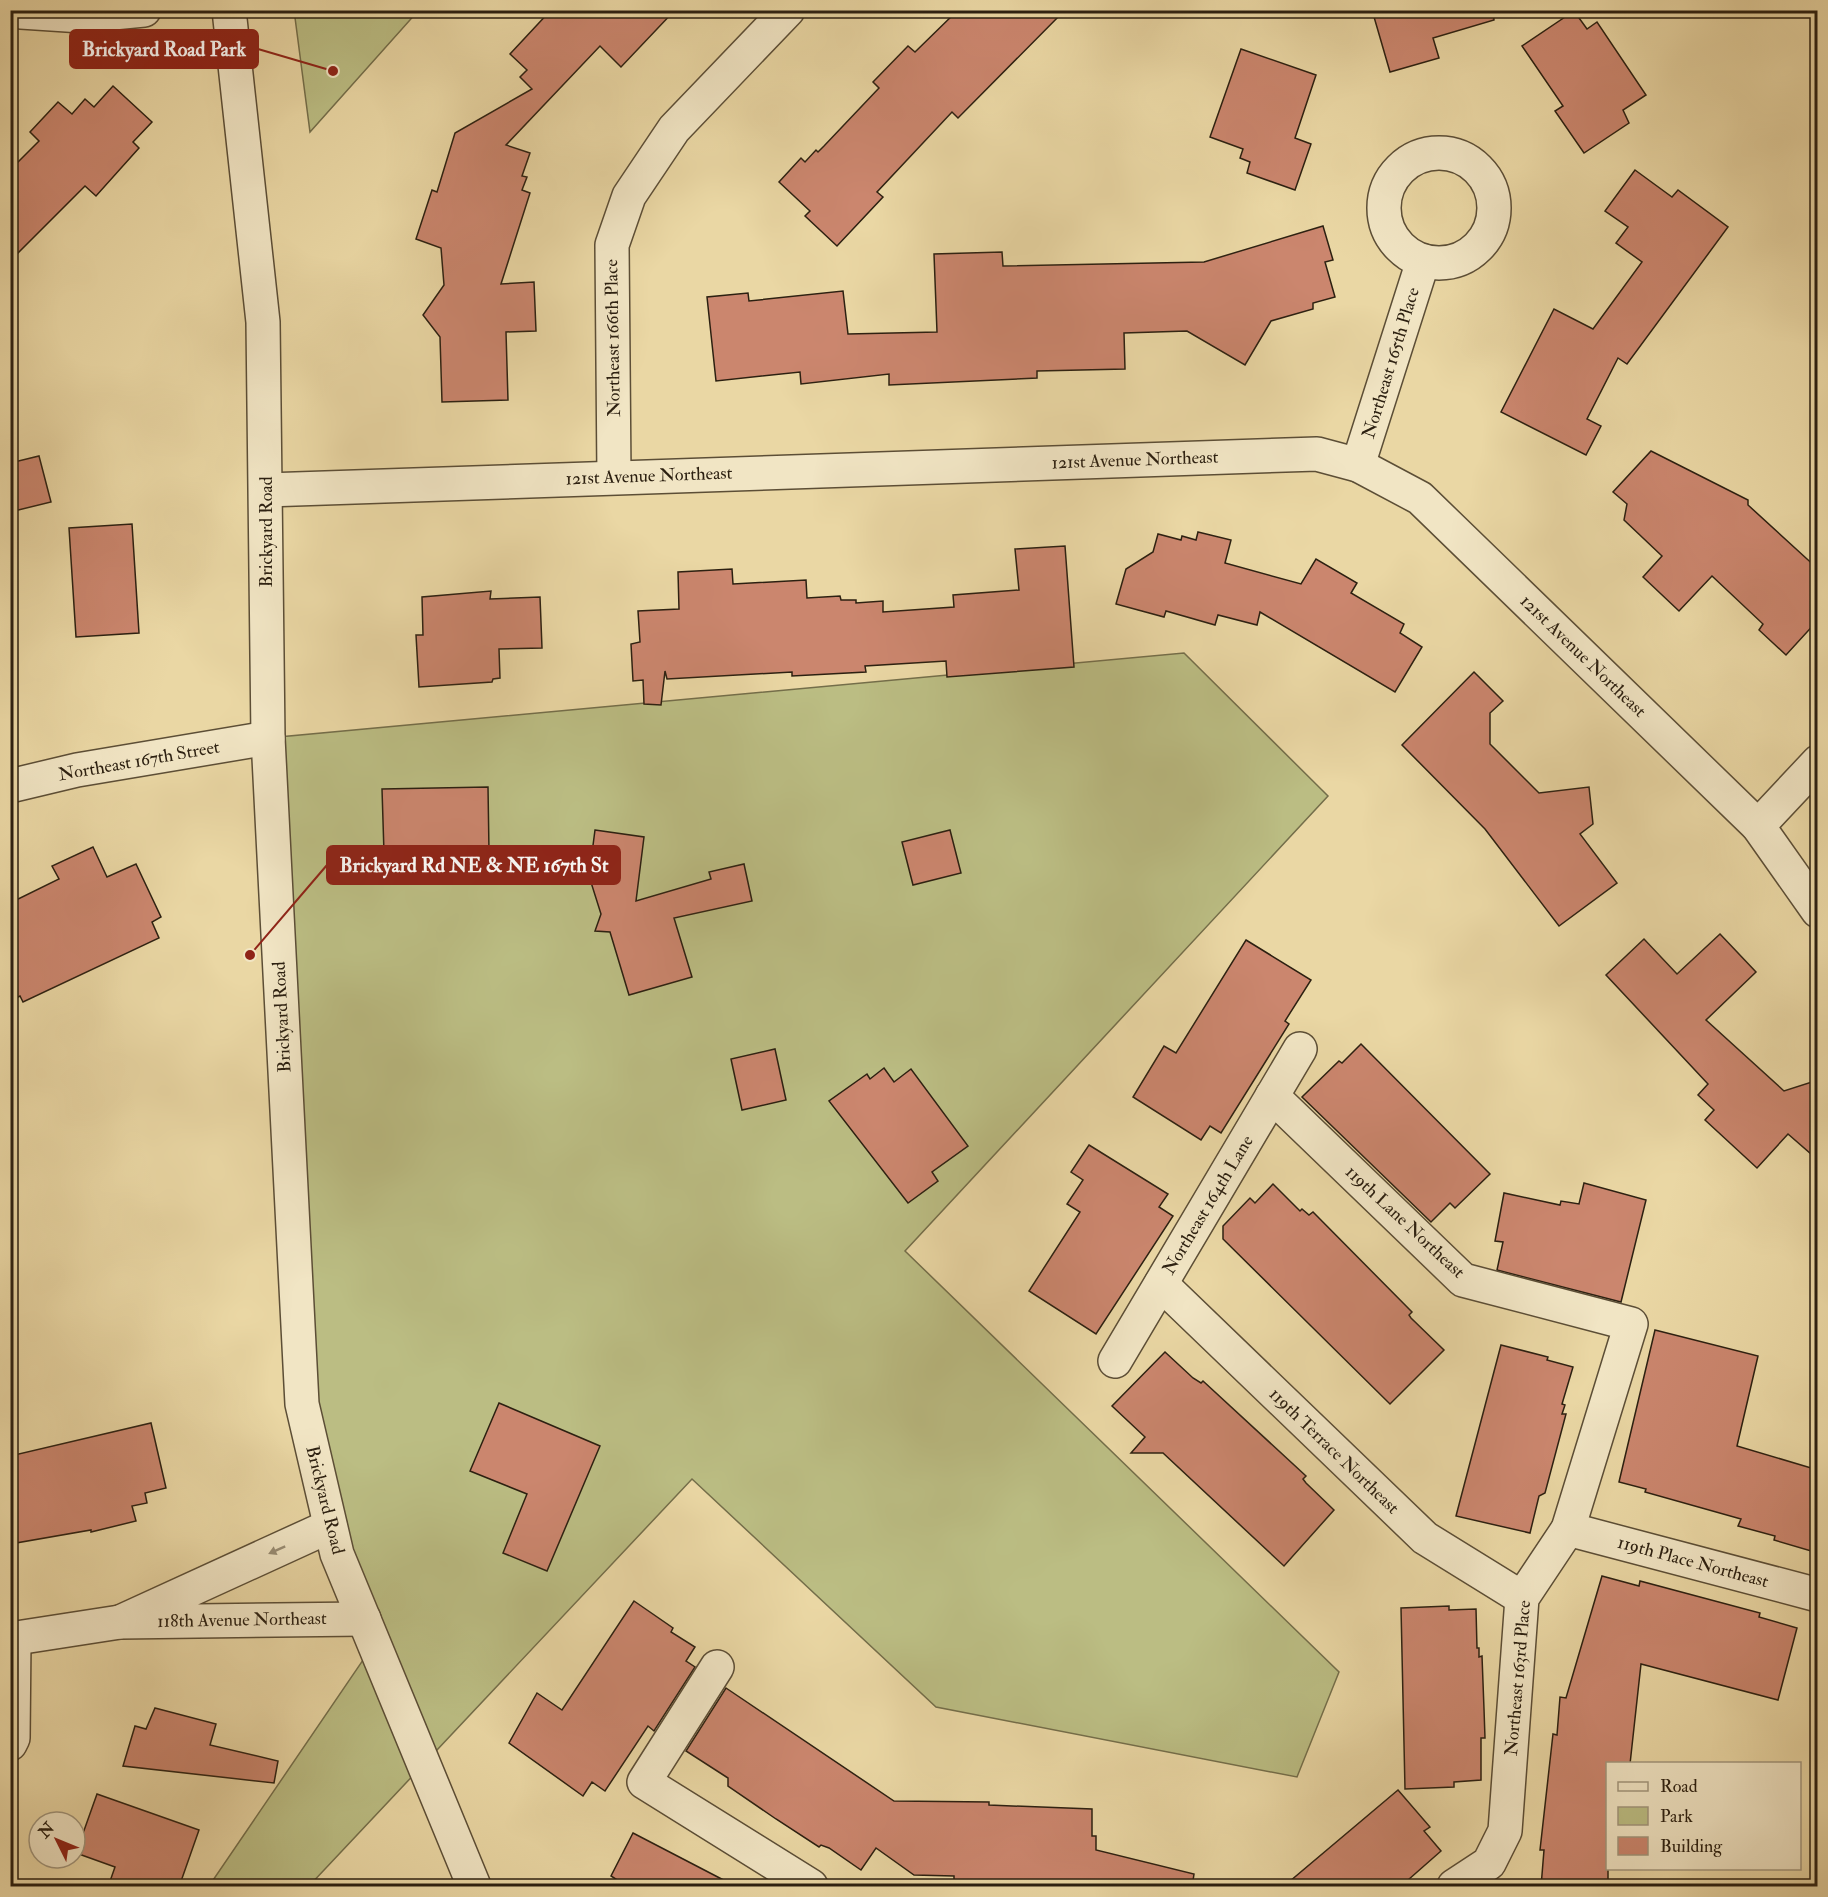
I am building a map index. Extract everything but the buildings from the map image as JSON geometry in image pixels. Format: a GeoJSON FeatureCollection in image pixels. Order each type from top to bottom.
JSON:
{"type":"FeatureCollection","features":[{"type":"Feature","properties":{"kind":"street"},"geometry":{"type":"LineString","coordinates":[[19,14],[82,16],[144,10]]}},
{"type":"Feature","properties":{"kind":"street","name":"Brickyard Road"},"geometry":{"type":"LineString","coordinates":[[229,10],[263,322],[268,738],[302,1404],[337,1554],[474,1887]]}},
{"type":"Feature","properties":{"kind":"street","name":"Northeast 166th Place"},"geometry":{"type":"LineString","coordinates":[[614,477],[612,245],[629,196],[674,129],[788,10]]}},
{"type":"Feature","properties":{"kind":"street","name":"Northeast 165th Place"},"geometry":{"type":"LineString","coordinates":[[1358,465],[1423,261]]}},
{"type":"Feature","properties":{"kind":"street","name":"121st Avenue Northeast"},"geometry":{"type":"LineString","coordinates":[[266,490],[1317,454],[1358,465],[1420,498],[1758,826],[1818,911]]}},
{"type":"Feature","properties":{"kind":"street","name":"Northeast 167th Street"},"geometry":{"type":"LineString","coordinates":[[10,786],[77,770],[268,738]]}},
{"type":"Feature","properties":{"kind":"street"},"geometry":{"type":"LineString","coordinates":[[1758,826],[1818,762]]}},
{"type":"Feature","properties":{"kind":"street","name":"Northeast 164th Lane"},"geometry":{"type":"LineString","coordinates":[[1115,1361],[1300,1049]]}},
{"type":"Feature","properties":{"kind":"street","name":"119th Lane Northeast"},"geometry":{"type":"LineString","coordinates":[[1272,1096],[1463,1280],[1630,1324]]}},
{"type":"Feature","properties":{"kind":"street","name":"119th Terrace Northeast"},"geometry":{"type":"LineString","coordinates":[[1161,1284],[1425,1538],[1522,1598]]}},
{"type":"Feature","properties":{"kind":"street","name":"Northeast 163rd Place"},"geometry":{"type":"LineString","coordinates":[[1454,1887],[1489,1863],[1505,1831],[1522,1598],[1568,1529],[1630,1324]]}},
{"type":"Feature","properties":{"kind":"street","name":"118th Avenue Northeast"},"geometry":{"type":"LineString","coordinates":[[120,1622],[330,1526]]}},
{"type":"Feature","properties":{"kind":"street","name":"119th Place Northeast"},"geometry":{"type":"LineString","coordinates":[[1568,1529],[1818,1595]]}},
{"type":"Feature","properties":{"kind":"street","name":"118th Avenue Northeast"},"geometry":{"type":"LineString","coordinates":[[12,1640],[120,1622],[364,1619]]}},
{"type":"Feature","properties":{"kind":"street"},"geometry":{"type":"LineString","coordinates":[[10,1744],[13,1738],[12,1640]]}},
{"type":"Feature","properties":{"kind":"street"},"geometry":{"type":"LineString","coordinates":[[717,1667],[644,1782],[811,1887]]}},
{"type":"Feature","properties":{"kind":"green space"},"geometry":{"type":"Polygon","coordinates":[[[294,10],[418,10],[418,11],[310,132],[294,10]]]}},
{"type":"Feature","properties":{"kind":"green space"},"geometry":{"type":"Polygon","coordinates":[[[1184,653],[1328,796],[905,1251],[1339,1672],[1297,1777],[936,1707],[692,1479],[309,1886],[209,1886],[374,1644],[299,1403],[268,738],[1184,653]]]}},
{"type":"Feature","properties":{"kind":"place","name":"Brickyard Road Park"},"geometry":{"type":"Point","coordinates":[333,71]}},
{"type":"Feature","properties":{"kind":"place","name":"Brickyard Rd NE & NE 167th St"},"geometry":{"type":"Point","coordinates":[250,955]}}]}
